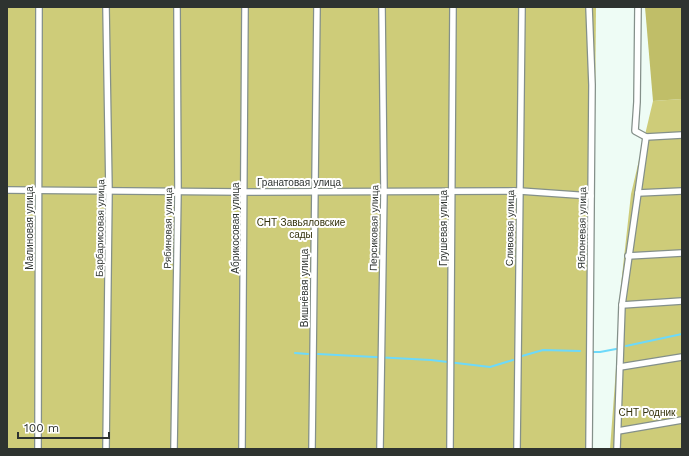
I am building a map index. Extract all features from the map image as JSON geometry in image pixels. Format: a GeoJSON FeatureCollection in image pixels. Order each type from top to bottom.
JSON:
{"type":"FeatureCollection","features":[{"type":"Feature","properties":{"kind":"street","name":"Малиновая улица"},"geometry":{"type":"LineString","coordinates":[[38,449],[39,7]]}},
{"type":"Feature","properties":{"kind":"street","name":"Барбарисовая улица"},"geometry":{"type":"LineString","coordinates":[[106,7],[110,191],[106,449]]}},
{"type":"Feature","properties":{"kind":"street","name":"Рябиновая улица"},"geometry":{"type":"LineString","coordinates":[[174,449],[178,191],[177,7]]}},
{"type":"Feature","properties":{"kind":"street","name":"Абрикосовая улица"},"geometry":{"type":"LineString","coordinates":[[242,449],[245,7]]}},
{"type":"Feature","properties":{"kind":"street","name":"Вишнёвая улица"},"geometry":{"type":"LineString","coordinates":[[312,449],[317,7]]}},
{"type":"Feature","properties":{"kind":"street","name":"Персиковая улица"},"geometry":{"type":"LineString","coordinates":[[380,449],[384,191],[382,7]]}},
{"type":"Feature","properties":{"kind":"street","name":"Грушевая улица"},"geometry":{"type":"LineString","coordinates":[[450,449],[453,7]]}},
{"type":"Feature","properties":{"kind":"street","name":"Яблоневая улица"},"geometry":{"type":"LineString","coordinates":[[589,7],[592,85],[589,449]]}},
{"type":"Feature","properties":{"kind":"street"},"geometry":{"type":"LineString","coordinates":[[638,7],[637,102],[635,131],[646,137],[682,135]]}},
{"type":"Feature","properties":{"kind":"street","name":"Сливовая улица"},"geometry":{"type":"LineString","coordinates":[[517,449],[522,8]]}},
{"type":"Feature","properties":{"kind":"street"},"geometry":{"type":"LineString","coordinates":[[617,449],[622,305],[646,137]]}},
{"type":"Feature","properties":{"kind":"street","name":"Гранатовая улица"},"geometry":{"type":"LineString","coordinates":[[7,190],[244,192],[520,191],[591,196]]}},
{"type":"Feature","properties":{"kind":"street"},"geometry":{"type":"LineString","coordinates":[[638,193],[682,191]]}},
{"type":"Feature","properties":{"kind":"street"},"geometry":{"type":"LineString","coordinates":[[628,256],[682,253]]}},
{"type":"Feature","properties":{"kind":"street"},"geometry":{"type":"LineString","coordinates":[[622,305],[682,301]]}},
{"type":"Feature","properties":{"kind":"street"},"geometry":{"type":"LineString","coordinates":[[620,367],[682,357]]}},
{"type":"Feature","properties":{"kind":"street"},"geometry":{"type":"LineString","coordinates":[[618,431],[682,420]]}},
{"type":"Feature","properties":{"kind":"green space","name":"СНТ Завьяловские сады"},"geometry":{"type":"Polygon","coordinates":[[[7,7],[596,7],[592,449],[7,449],[7,7]]]}},
{"type":"Feature","properties":{"kind":"green space","name":"СНТ Родник"},"geometry":{"type":"Polygon","coordinates":[[[682,99],[682,449],[610,449],[617,355],[619,303],[631,194],[653,101],[682,99]]]}},
{"type":"Feature","properties":{"kind":"shaded area"},"geometry":{"type":"Polygon","coordinates":[[[645,7],[682,7],[682,99],[653,101],[645,7]]]}},
{"type":"Feature","properties":{"kind":"waterway"},"geometry":{"type":"LineString","coordinates":[[626,346],[682,334]]}},
{"type":"Feature","properties":{"kind":"waterway"},"geometry":{"type":"LineString","coordinates":[[594,352],[616,349]]}},
{"type":"Feature","properties":{"kind":"waterway"},"geometry":{"type":"LineString","coordinates":[[522,356],[543,350],[580,351]]}},
{"type":"Feature","properties":{"kind":"waterway"},"geometry":{"type":"LineString","coordinates":[[295,353],[308,354]]}},
{"type":"Feature","properties":{"kind":"waterway"},"geometry":{"type":"LineString","coordinates":[[318,354],[431,360],[490,367],[513,360]]}}]}
